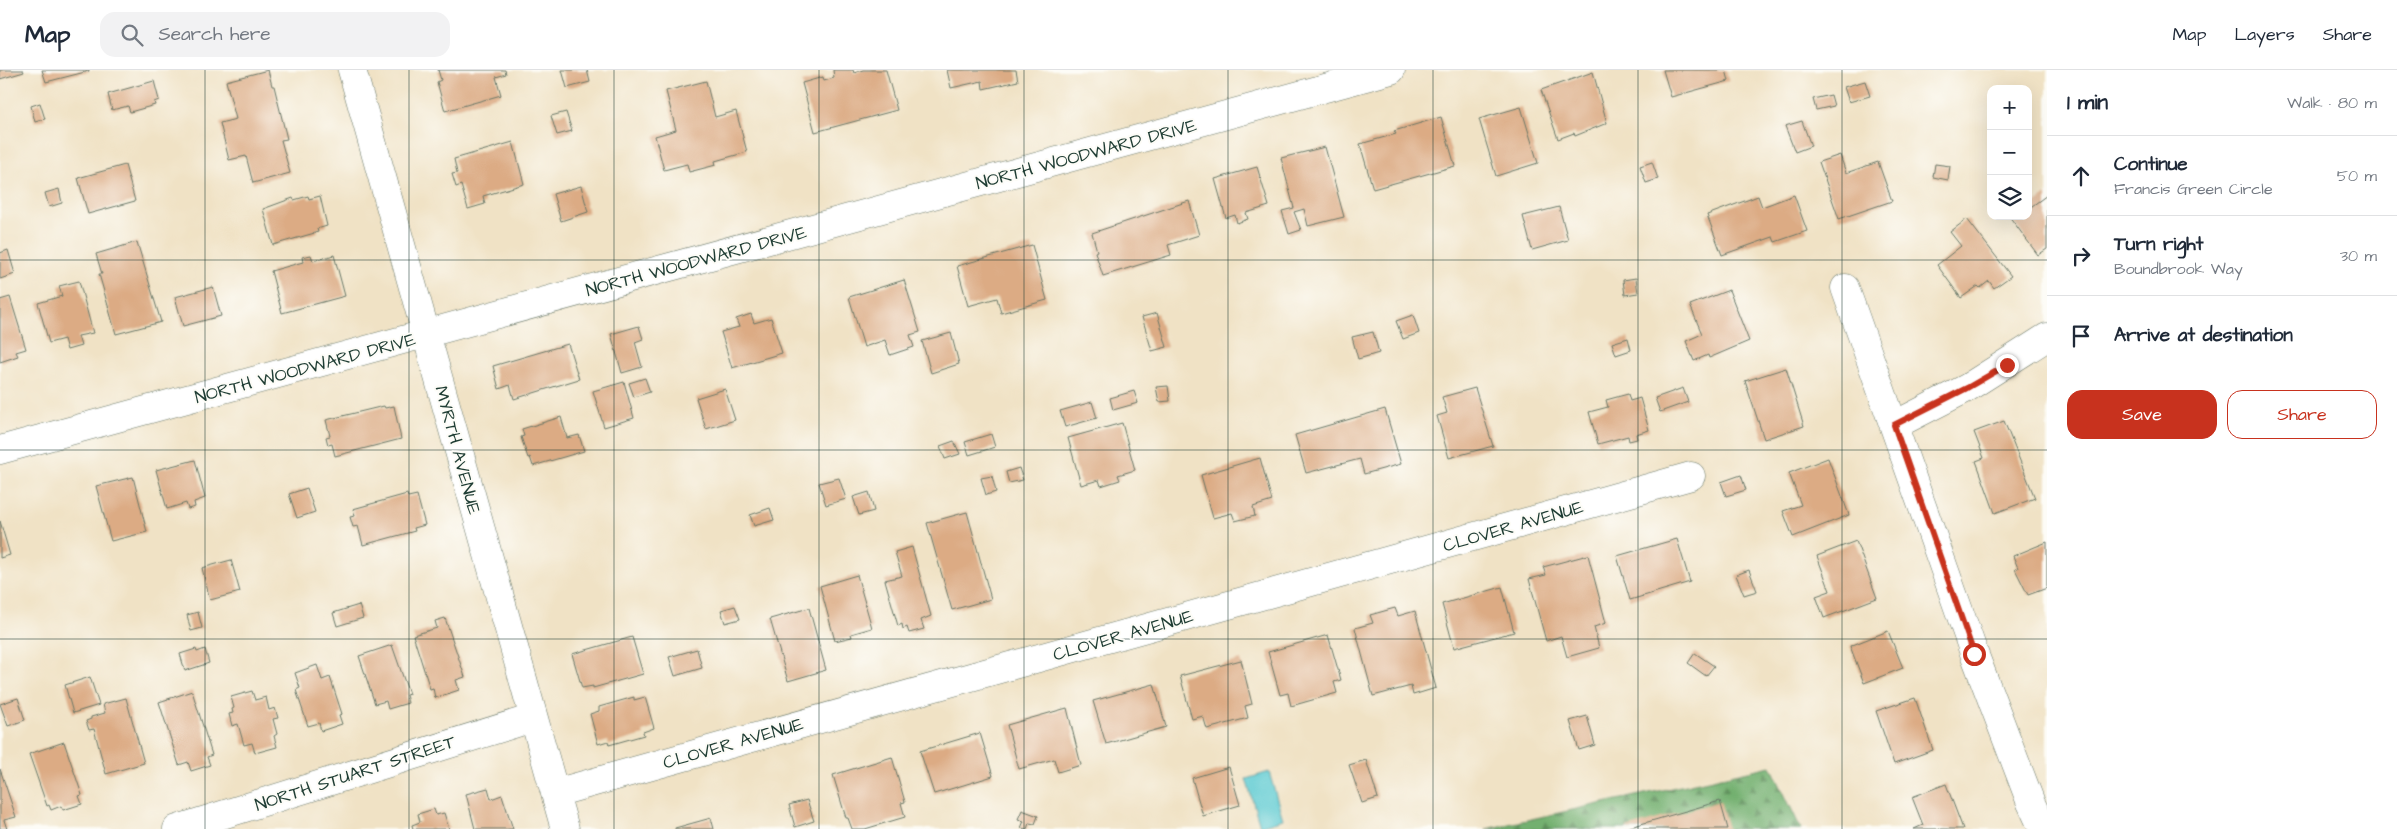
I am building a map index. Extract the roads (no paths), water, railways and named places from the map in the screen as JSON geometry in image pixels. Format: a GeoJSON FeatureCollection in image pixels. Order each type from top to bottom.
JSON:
{"type":"FeatureCollection","features":[{"type":"Feature","properties":{"kind":"street","name":"MYRTH AVENUE"},"geometry":{"type":"LineString","coordinates":[[352,70],[532,718],[565,829]]}},
{"type":"Feature","properties":{"kind":"street","name":"NORTH WOODWARD DRIVE"},"geometry":{"type":"LineString","coordinates":[[0,450],[1391,70]]}},
{"type":"Feature","properties":{"kind":"street"},"geometry":{"type":"LineString","coordinates":[[1845,288],[1974,654],[2031,804],[2043,829]]}},
{"type":"Feature","properties":{"kind":"street"},"geometry":{"type":"LineString","coordinates":[[1894,425],[1967,388],[2047,337]]}},
{"type":"Feature","properties":{"kind":"street","name":"CLOVER AVENUE"},"geometry":{"type":"LineString","coordinates":[[555,793],[1691,476]]}},
{"type":"Feature","properties":{"kind":"street","name":"NORTH STUART STREET"},"geometry":{"type":"LineString","coordinates":[[177,829],[532,718]]}},
{"type":"Feature","properties":{"kind":"water"},"geometry":{"type":"Polygon","coordinates":[[[1269,772],[1283,819],[1260,826],[1246,779],[1269,772]]]}}]}
